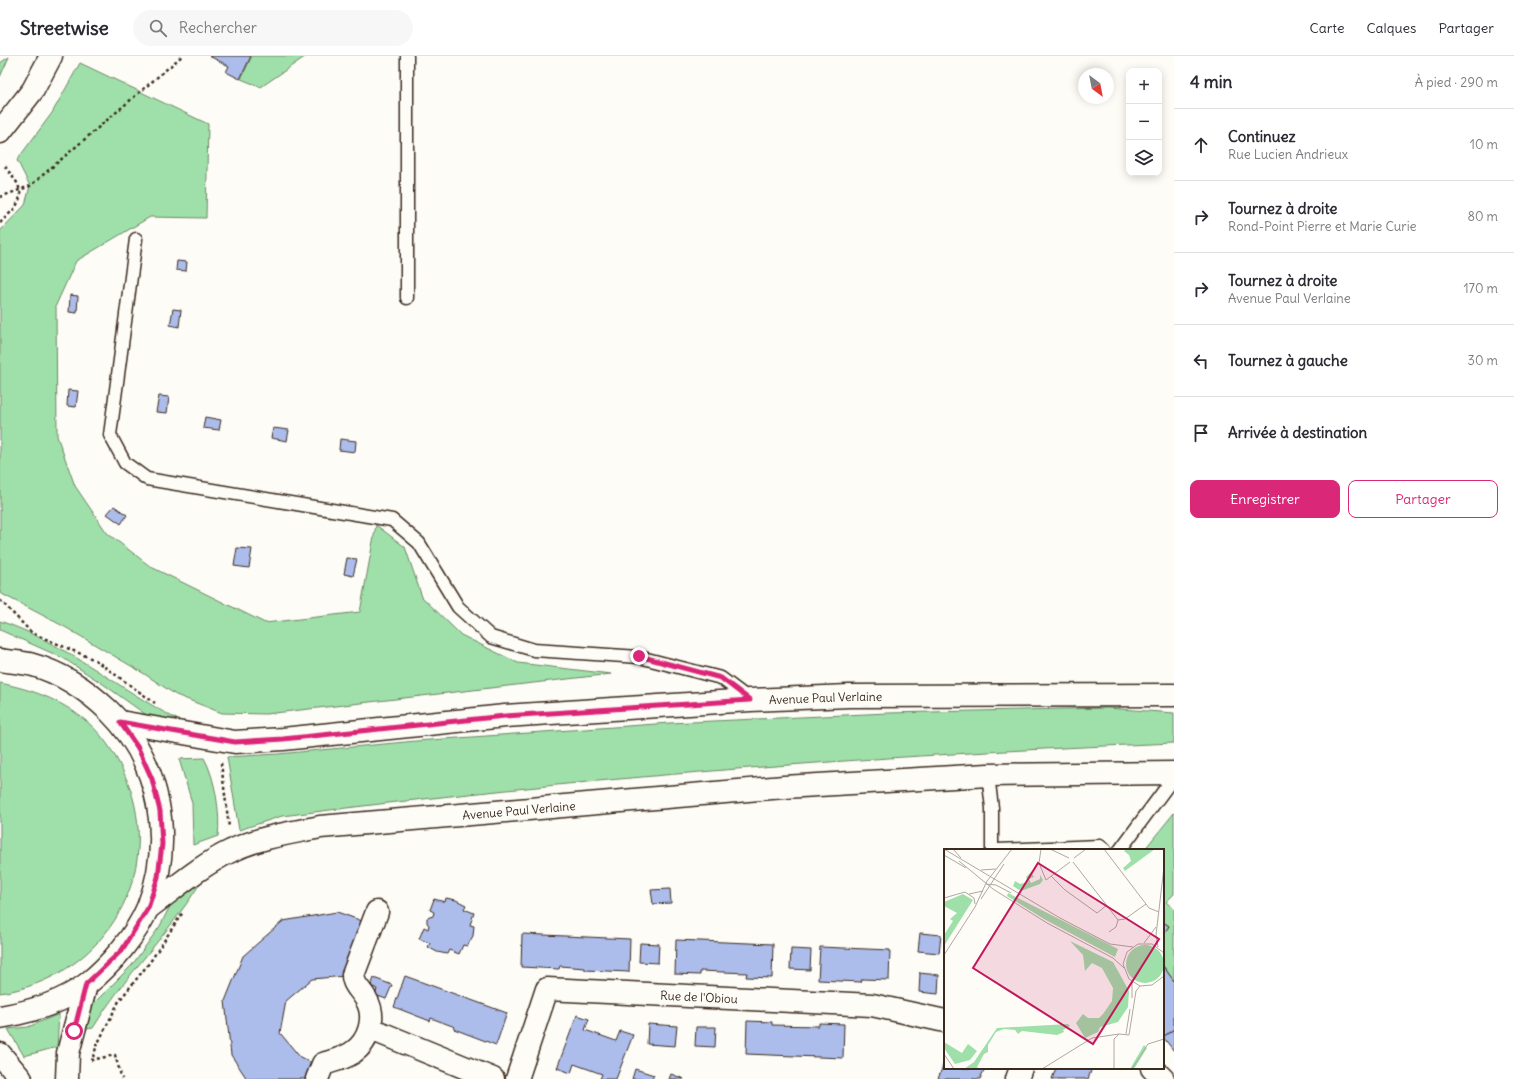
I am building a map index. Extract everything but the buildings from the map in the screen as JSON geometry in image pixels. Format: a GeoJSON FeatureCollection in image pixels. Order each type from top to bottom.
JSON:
{"type":"FeatureCollection","features":[{"type":"Feature","properties":{"kind":"main road"},"geometry":{"type":"LineString","coordinates":[[0,132],[33,90],[51,56]]}},
{"type":"Feature","properties":{"kind":"main road"},"geometry":{"type":"LineString","coordinates":[[0,660],[33,665],[66,678],[94,697],[120,722],[138,748],[152,779],[160,811],[162,844],[158,877],[148,908],[122,950],[86,984],[56,1002],[24,1013],[0,1017]]}},
{"type":"Feature","properties":{"kind":"main road","name":"Avenue Paul Verlaine"},"geometry":{"type":"LineString","coordinates":[[120,722],[235,742],[283,739],[505,716],[750,700],[849,696],[1174,695]]}},
{"type":"Feature","properties":{"kind":"main road"},"geometry":{"type":"LineString","coordinates":[[1137,772],[1174,759]]}},
{"type":"Feature","properties":{"kind":"main road","name":"Avenue Paul Verlaine"},"geometry":{"type":"LineString","coordinates":[[148,908],[209,864],[232,850],[273,837],[320,827],[784,787],[988,775],[1137,772],[1174,773]]}},
{"type":"Feature","properties":{"kind":"main road"},"geometry":{"type":"LineString","coordinates":[[317,1079],[323,1064],[352,1053],[362,1043],[371,1029],[371,1013],[367,1000],[353,981],[353,975],[378,912]]}},
{"type":"Feature","properties":{"kind":"main road"},"geometry":{"type":"LineString","coordinates":[[67,1079],[68,1053],[86,984]]}},
{"type":"Feature","properties":{"kind":"main road","name":"Rue de l'Obiou"},"geometry":{"type":"LineString","coordinates":[[517,1079],[547,988],[872,1005],[944,1021]]}},
{"type":"Feature","properties":{"kind":"main road"},"geometry":{"type":"LineString","coordinates":[[371,1029],[493,1079]]}},
{"type":"Feature","properties":{"kind":"main road"},"geometry":{"type":"LineString","coordinates":[[0,1054],[20,1079]]}},
{"type":"Feature","properties":{"kind":"main road"},"geometry":{"type":"LineString","coordinates":[[1016,1079],[1021,1069]]}},
{"type":"Feature","properties":{"kind":"main road"},"geometry":{"type":"LineString","coordinates":[[1153,1069],[1163,1079]]}},
{"type":"Feature","properties":{"kind":"lane"},"geometry":{"type":"LineString","coordinates":[[407,56],[407,298]]}},
{"type":"Feature","properties":{"kind":"lane"},"geometry":{"type":"LineString","coordinates":[[136,239],[110,435],[125,463],[147,479],[392,520],[419,543],[458,607],[491,637],[534,650],[639,656],[721,678],[750,700]]}},
{"type":"Feature","properties":{"kind":"lane"},"geometry":{"type":"LineString","coordinates":[[988,775],[992,808],[992,849]]}},
{"type":"Feature","properties":{"kind":"lane"},"geometry":{"type":"LineString","coordinates":[[1121,849],[1174,777]]}},
{"type":"Feature","properties":{"kind":"lane"},"geometry":{"type":"LineString","coordinates":[[1023,849],[1100,846],[1104,849]]}},
{"type":"Feature","properties":{"kind":"path"},"geometry":{"type":"LineString","coordinates":[[0,197],[30,186],[182,56]]}},
{"type":"Feature","properties":{"kind":"path"},"geometry":{"type":"LineString","coordinates":[[0,223],[16,207],[22,195],[10,172],[4,165]]}},
{"type":"Feature","properties":{"kind":"path"},"geometry":{"type":"LineString","coordinates":[[115,1055],[122,1079]]}},
{"type":"Feature","properties":{"kind":"green space"},"geometry":{"type":"Polygon","coordinates":[[[252,56],[306,56],[261,87],[241,79],[252,56]]]}},
{"type":"Feature","properties":{"kind":"green space"},"geometry":{"type":"Polygon","coordinates":[[[9,57],[0,77],[0,63],[9,57]]]}},
{"type":"Feature","properties":{"kind":"green space"},"geometry":{"type":"Polygon","coordinates":[[[80,63],[208,124],[206,218],[150,217],[76,261],[56,305],[57,436],[75,486],[107,533],[151,567],[265,623],[360,612],[376,525],[405,547],[422,597],[461,635],[518,663],[611,674],[266,714],[222,713],[176,695],[143,673],[65,627],[0,593],[0,231],[25,205],[30,186],[17,160],[52,113],[80,63]]]}},
{"type":"Feature","properties":{"kind":"green space"},"geometry":{"type":"Polygon","coordinates":[[[0,621],[47,641],[178,720],[179,726],[145,714],[63,658],[0,630],[0,621]]]}},
{"type":"Feature","properties":{"kind":"green space"},"geometry":{"type":"Polygon","coordinates":[[[0,683],[35,692],[65,706],[85,720],[100,734],[122,769],[130,788],[138,824],[137,858],[129,891],[114,921],[93,947],[67,968],[35,984],[0,993],[0,683]]]}},
{"type":"Feature","properties":{"kind":"green space"},"geometry":{"type":"Polygon","coordinates":[[[1107,708],[1174,713],[1174,743],[839,761],[616,779],[393,802],[282,816],[239,830],[227,757],[278,754],[416,741],[670,723],[888,713],[1107,708]]]}},
{"type":"Feature","properties":{"kind":"green space"},"geometry":{"type":"Polygon","coordinates":[[[204,758],[214,785],[218,807],[218,836],[193,845],[192,803],[179,759],[204,758]]]}},
{"type":"Feature","properties":{"kind":"green space"},"geometry":{"type":"Polygon","coordinates":[[[1174,813],[1174,894],[1166,902],[1174,909],[1174,981],[1164,967],[1164,934],[1169,926],[1164,923],[1164,849],[1145,849],[1174,813]]]}},
{"type":"Feature","properties":{"kind":"green space"},"geometry":{"type":"Polygon","coordinates":[[[201,882],[175,919],[118,991],[93,1028],[81,1030],[88,1009],[132,965],[160,926],[175,896],[201,882]]]}},
{"type":"Feature","properties":{"kind":"green space"},"geometry":{"type":"Polygon","coordinates":[[[59,1014],[57,1047],[24,1056],[8,1029],[28,1027],[59,1014]]]}},
{"type":"Feature","properties":{"kind":"route"},"geometry":{"type":"LineString","coordinates":[[74,1031],[86,984],[122,950],[148,908],[158,877],[162,844],[160,811],[152,779],[138,748],[120,722],[235,742],[283,739],[505,716],[750,700],[721,678],[639,656]]}}]}
